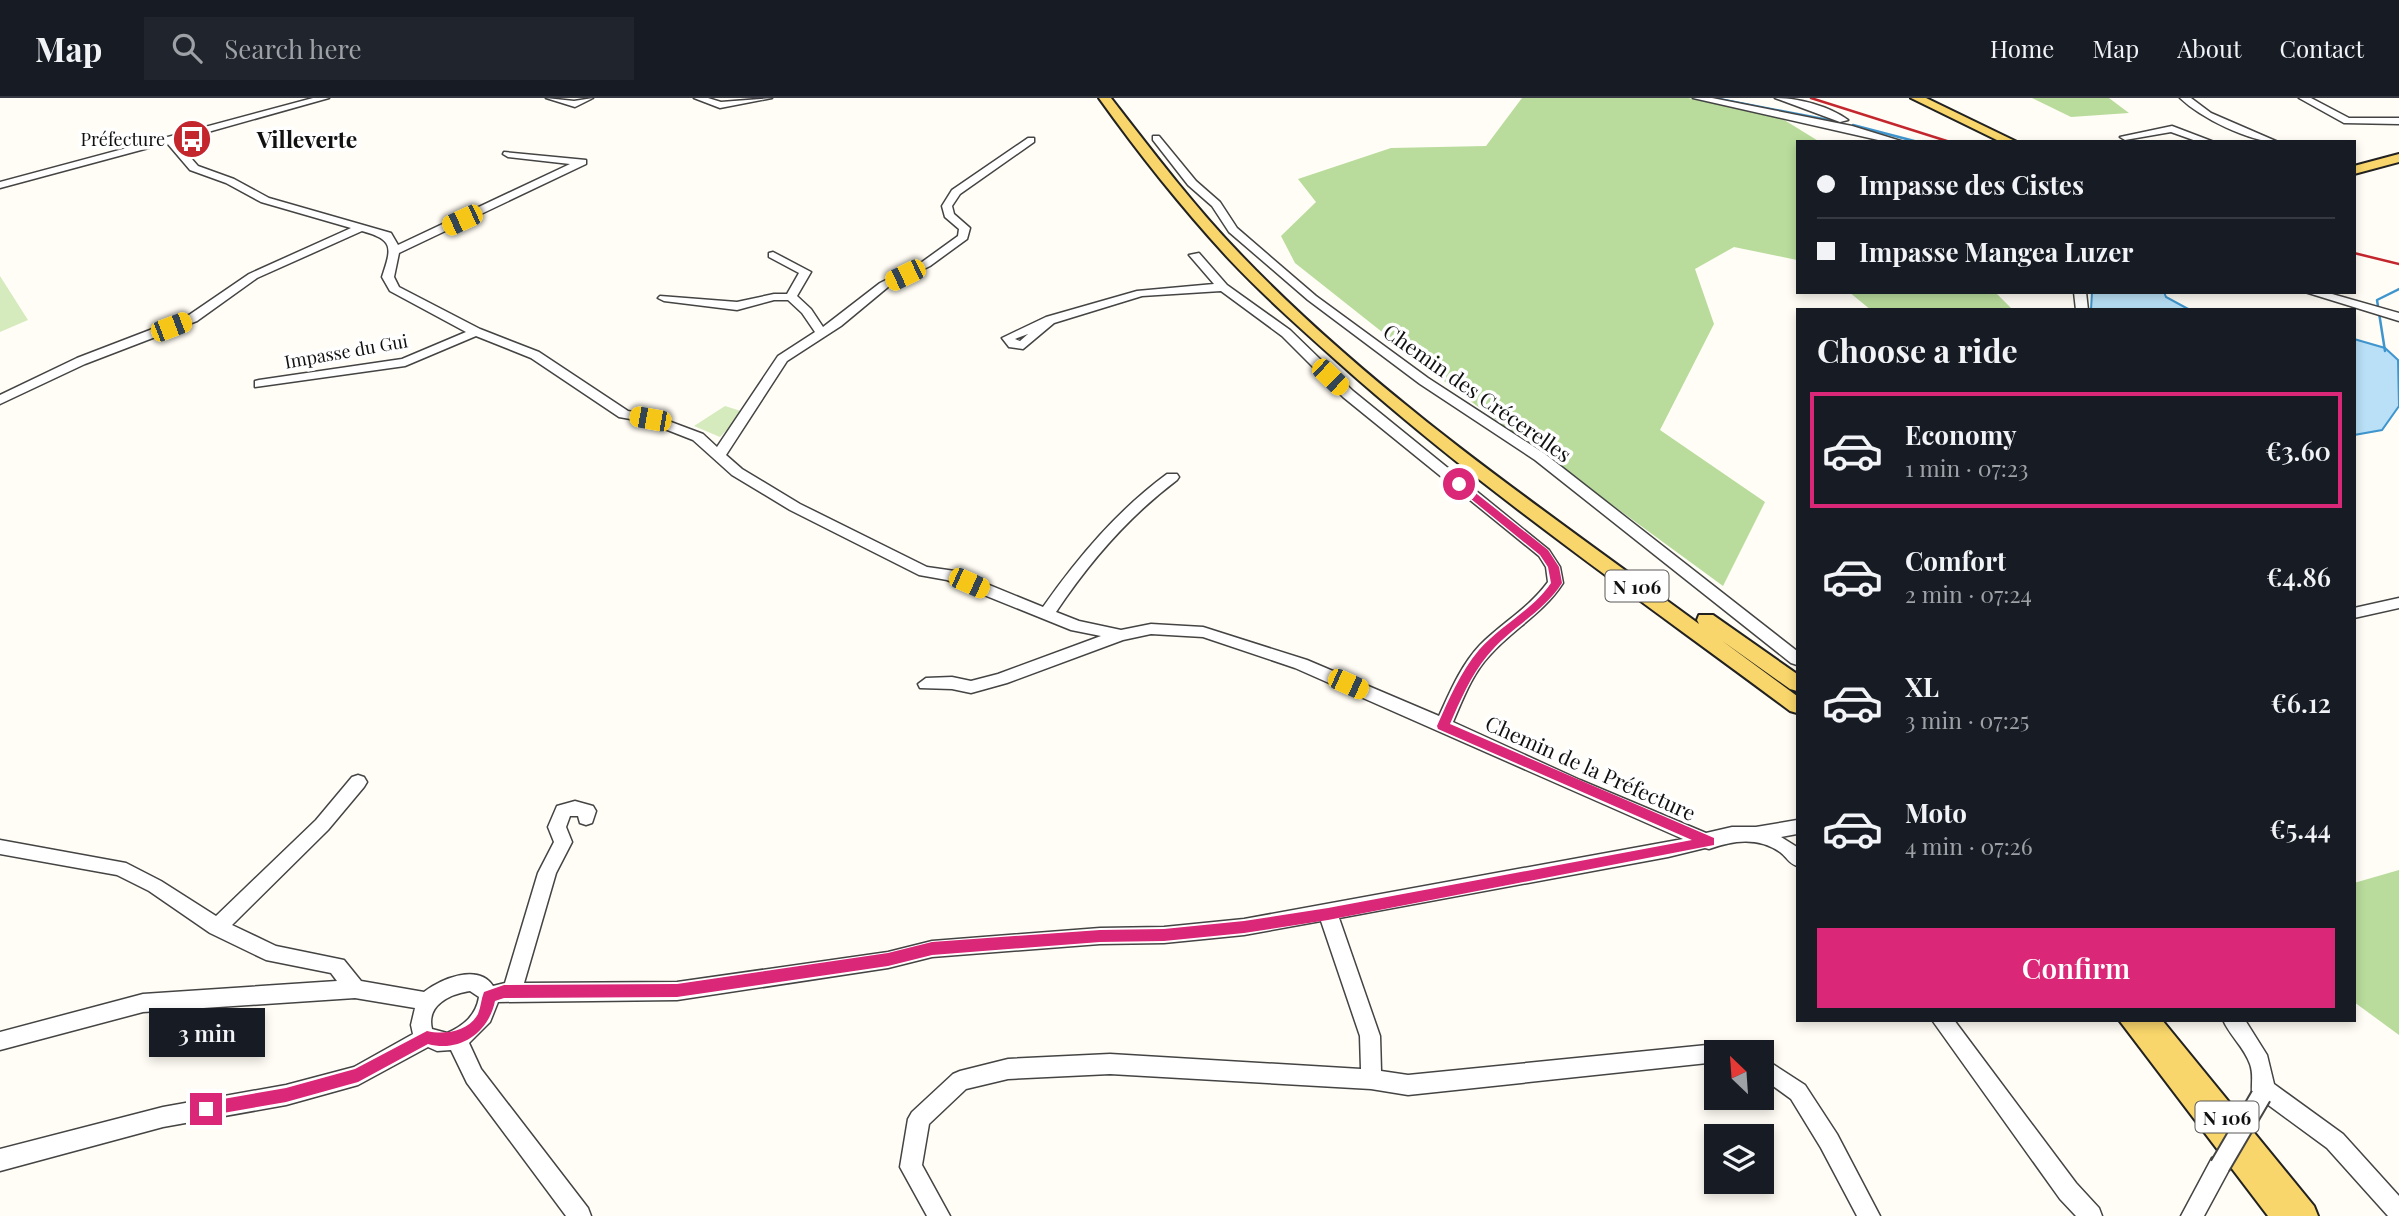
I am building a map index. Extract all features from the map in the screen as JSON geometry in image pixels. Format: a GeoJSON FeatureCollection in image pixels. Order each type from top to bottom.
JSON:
{"type":"FeatureCollection","features":[{"type":"Feature","properties":{"kind":"main road","name":"N 106"},"geometry":{"type":"LineString","coordinates":[[1105,98],[1153,161],[1234,256],[1288,309],[1364,374],[1706,620],[1796,692]]}},
{"type":"Feature","properties":{"kind":"main road"},"geometry":{"type":"LineString","coordinates":[[1917,98],[2007,140]]}},
{"type":"Feature","properties":{"kind":"main road"},"geometry":{"type":"LineString","coordinates":[[2356,169],[2399,158]]}},
{"type":"Feature","properties":{"kind":"main road","name":"N 106"},"geometry":{"type":"LineString","coordinates":[[1364,374],[1379,390],[1475,468],[1796,705]]}},
{"type":"Feature","properties":{"kind":"main road"},"geometry":{"type":"LineString","coordinates":[[1706,620],[1796,683]]}},
{"type":"Feature","properties":{"kind":"main road","name":"N 106"},"geometry":{"type":"LineString","coordinates":[[2133,1022],[2285,1216]]}},
{"type":"Feature","properties":{"kind":"main road","name":"N 106"},"geometry":{"type":"LineString","coordinates":[[2149,1022],[2304,1216]]}},
{"type":"Feature","properties":{"kind":"street"},"geometry":{"type":"LineString","coordinates":[[0,185],[324,98]]}},
{"type":"Feature","properties":{"kind":"street"},"geometry":{"type":"LineString","coordinates":[[551,98],[575,104],[588,98]]}},
{"type":"Feature","properties":{"kind":"street"},"geometry":{"type":"LineString","coordinates":[[699,98],[720,105],[730,105],[767,98]]}},
{"type":"Feature","properties":{"kind":"street"},"geometry":{"type":"LineString","coordinates":[[1698,98],[1853,129],[1892,140]]}},
{"type":"Feature","properties":{"kind":"street"},"geometry":{"type":"LineString","coordinates":[[1780,98],[1820,110],[1846,122],[1853,129]]}},
{"type":"Feature","properties":{"kind":"street"},"geometry":{"type":"LineString","coordinates":[[2185,98],[2208,115],[2268,140]]}},
{"type":"Feature","properties":{"kind":"street"},"geometry":{"type":"LineString","coordinates":[[2304,98],[2347,121],[2399,121]]}},
{"type":"Feature","properties":{"kind":"street"},"geometry":{"type":"LineString","coordinates":[[2125,137],[2170,129],[2203,140]]}},
{"type":"Feature","properties":{"kind":"street","name":"Chemin des Crécerelles"},"geometry":{"type":"LineString","coordinates":[[1156,138],[1192,183],[1216,204],[1233,230],[1312,298],[1424,381],[1540,457],[1796,658]]}},
{"type":"Feature","properties":{"kind":"street"},"geometry":{"type":"LineString","coordinates":[[169,139],[194,168],[230,181],[265,200],[387,235],[395,251],[582,162],[508,154]]}},
{"type":"Feature","properties":{"kind":"street"},"geometry":{"type":"LineString","coordinates":[[719,455],[782,359],[884,285],[926,264],[963,237],[965,228],[949,215],[947,206],[956,192],[1031,140]]}},
{"type":"Feature","properties":{"kind":"street"},"geometry":{"type":"LineString","coordinates":[[0,400],[70,366],[193,318],[253,276],[363,227]]}},
{"type":"Feature","properties":{"kind":"street","name":"Chemin de la Préfecture"},"geometry":{"type":"LineString","coordinates":[[395,251],[388,277],[394,289],[477,332],[535,355],[600,401],[624,414],[650,419],[698,437],[737,472],[795,507],[925,571],[950,575],[1076,626],[1121,635],[1151,629],[1203,632],[1301,664],[1709,842]]}},
{"type":"Feature","properties":{"kind":"street"},"geometry":{"type":"LineString","coordinates":[[773,255],[805,272],[791,297]]}},
{"type":"Feature","properties":{"kind":"street"},"geometry":{"type":"LineString","coordinates":[[1195,255],[1223,287],[1286,333],[1348,394],[1544,553],[1553,567],[1556,583],[1546,598],[1516,621],[1482,653],[1443,726]]}},
{"type":"Feature","properties":{"kind":"street"},"geometry":{"type":"LineString","coordinates":[[1050,320],[1141,293],[1223,287]]}},
{"type":"Feature","properties":{"kind":"street"},"geometry":{"type":"LineString","coordinates":[[2318,294],[2399,317]]}},
{"type":"Feature","properties":{"kind":"street"},"geometry":{"type":"LineString","coordinates":[[664,298],[737,306],[774,297],[791,297],[807,311],[821,333]]}},
{"type":"Feature","properties":{"kind":"street","name":"Impasse du Gui"},"geometry":{"type":"LineString","coordinates":[[259,384],[405,362],[477,332]]}},
{"type":"Feature","properties":{"kind":"street"},"geometry":{"type":"LineString","coordinates":[[1047,613],[1102,537],[1145,495],[1171,477]]}},
{"type":"Feature","properties":{"kind":"street"},"geometry":{"type":"LineString","coordinates":[[2356,613],[2399,603]]}},
{"type":"Feature","properties":{"kind":"street"},"geometry":{"type":"LineString","coordinates":[[926,684],[952,683],[971,687],[1001,680],[1121,635]]}},
{"type":"Feature","properties":{"kind":"street"},"geometry":{"type":"LineString","coordinates":[[217,927],[323,825],[358,782]]}},
{"type":"Feature","properties":{"kind":"street"},"geometry":{"type":"LineString","coordinates":[[512,992],[547,873],[563,842],[557,827],[562,811],[575,808],[587,811],[586,818]]}},
{"type":"Feature","properties":{"kind":"street"},"geometry":{"type":"LineString","coordinates":[[489,996],[512,992],[677,990],[888,960],[932,948],[1100,936],[1164,935],[1244,927],[1328,914],[1709,842],[1732,834],[1756,834],[1796,827]]}},
{"type":"Feature","properties":{"kind":"street"},"geometry":{"type":"LineString","coordinates":[[1756,834],[1786,847],[1796,858]]}},
{"type":"Feature","properties":{"kind":"street"},"geometry":{"type":"LineString","coordinates":[[0,847],[120,868],[155,886],[217,927],[272,954],[337,966],[355,989]]}},
{"type":"Feature","properties":{"kind":"street"},"geometry":{"type":"LineString","coordinates":[[1328,914],[1370,1036],[1371,1079]]}},
{"type":"Feature","properties":{"kind":"street"},"geometry":{"type":"LineString","coordinates":[[471,982],[482,987],[489,996],[485,1015],[478,1025],[456,1038],[440,1041],[427,1037],[420,1028],[421,1015],[428,1002],[441,991],[456,984],[471,982]]}},
{"type":"Feature","properties":{"kind":"street"},"geometry":{"type":"LineString","coordinates":[[0,1041],[143,1003],[355,989],[428,1002]]}},
{"type":"Feature","properties":{"kind":"street"},"geometry":{"type":"LineString","coordinates":[[1943,1022],[2068,1191],[2091,1216]]}},
{"type":"Feature","properties":{"kind":"street"},"geometry":{"type":"LineString","coordinates":[[2192,1216],[2263,1093],[2263,1074],[2252,1042],[2235,1022]]}},
{"type":"Feature","properties":{"kind":"street"},"geometry":{"type":"LineString","coordinates":[[0,1160],[96,1133],[286,1095],[358,1075],[427,1037]]}},
{"type":"Feature","properties":{"kind":"street"},"geometry":{"type":"LineString","coordinates":[[456,1038],[474,1076],[580,1216]]}},
{"type":"Feature","properties":{"kind":"street"},"geometry":{"type":"LineString","coordinates":[[939,1216],[911,1167],[919,1119],[960,1081],[1008,1069],[1110,1064],[1371,1079],[1408,1085],[1704,1054]]}},
{"type":"Feature","properties":{"kind":"street"},"geometry":{"type":"LineString","coordinates":[[1774,1075],[1798,1092],[1829,1141],[1869,1216]]}},
{"type":"Feature","properties":{"kind":"street"},"geometry":{"type":"LineString","coordinates":[[2263,1093],[2335,1142],[2399,1212]]}},
{"type":"Feature","properties":{"kind":"green space"},"geometry":{"type":"Polygon","coordinates":[[[1522,98],[1688,98],[1781,118],[1817,140],[1796,140],[1796,260],[1734,247],[1695,269],[1714,324],[1660,430],[1765,502],[1723,586],[1454,389],[1295,263],[1281,236],[1316,202],[1298,179],[1391,148],[1486,146],[1522,98]]]}},
{"type":"Feature","properties":{"kind":"green space"},"geometry":{"type":"Polygon","coordinates":[[[2032,98],[2109,98],[2129,113],[2071,117],[2032,98]]]}},
{"type":"Feature","properties":{"kind":"green space"},"geometry":{"type":"Polygon","coordinates":[[[0,276],[28,320],[0,332],[0,276]]]}},
{"type":"Feature","properties":{"kind":"green space"},"geometry":{"type":"Polygon","coordinates":[[[1851,294],[1997,294],[2011,308],[1869,308],[1851,294]]]}},
{"type":"Feature","properties":{"kind":"green space"},"geometry":{"type":"Polygon","coordinates":[[[725,406],[744,412],[720,437],[694,426],[725,406]]]}},
{"type":"Feature","properties":{"kind":"green space"},"geometry":{"type":"Polygon","coordinates":[[[2399,870],[2399,1035],[2356,1003],[2356,882],[2399,870]]]}},
{"type":"Feature","properties":{"kind":"water"},"geometry":{"type":"Polygon","coordinates":[[[2092,294],[2165,294],[2186,308],[2091,308],[2092,294]]]}},
{"type":"Feature","properties":{"kind":"water"},"geometry":{"type":"Polygon","coordinates":[[[2356,340],[2385,348],[2398,360],[2399,406],[2382,430],[2356,435],[2356,340]]]}},
{"type":"Feature","properties":{"kind":"waterway"},"geometry":{"type":"LineString","coordinates":[[1714,98],[1839,122]]}},
{"type":"Feature","properties":{"kind":"waterway"},"geometry":{"type":"LineString","coordinates":[[1853,125],[1910,140]]}},
{"type":"Feature","properties":{"kind":"waterway"},"geometry":{"type":"LineString","coordinates":[[2385,351],[2377,300],[2399,289]]}},
{"type":"Feature","properties":{"kind":"railway"},"geometry":{"type":"LineString","coordinates":[[1811,98],[1944,140]]}},
{"type":"Feature","properties":{"kind":"railway"},"geometry":{"type":"LineString","coordinates":[[2356,253],[2399,264]]}},
{"type":"Feature","properties":{"kind":"place","name":"Préfecture"},"geometry":{"type":"Point","coordinates":[192,139]}},
{"type":"Feature","properties":{"kind":"district","name":"Villeverte"},"geometry":{"type":"Point","coordinates":[307,138]}},
{"type":"Feature","properties":{"kind":"route"},"geometry":{"type":"LineString","coordinates":[[206,1109],[286,1095],[358,1075],[427,1037],[440,1041],[456,1038],[478,1025],[489,1005],[489,996],[504,992],[677,990],[888,960],[932,948],[1100,936],[1164,935],[1244,927],[1328,914],[1709,842],[1443,726],[1482,653],[1516,621],[1546,598],[1556,583],[1553,567],[1544,553],[1459,484]]}}]}
